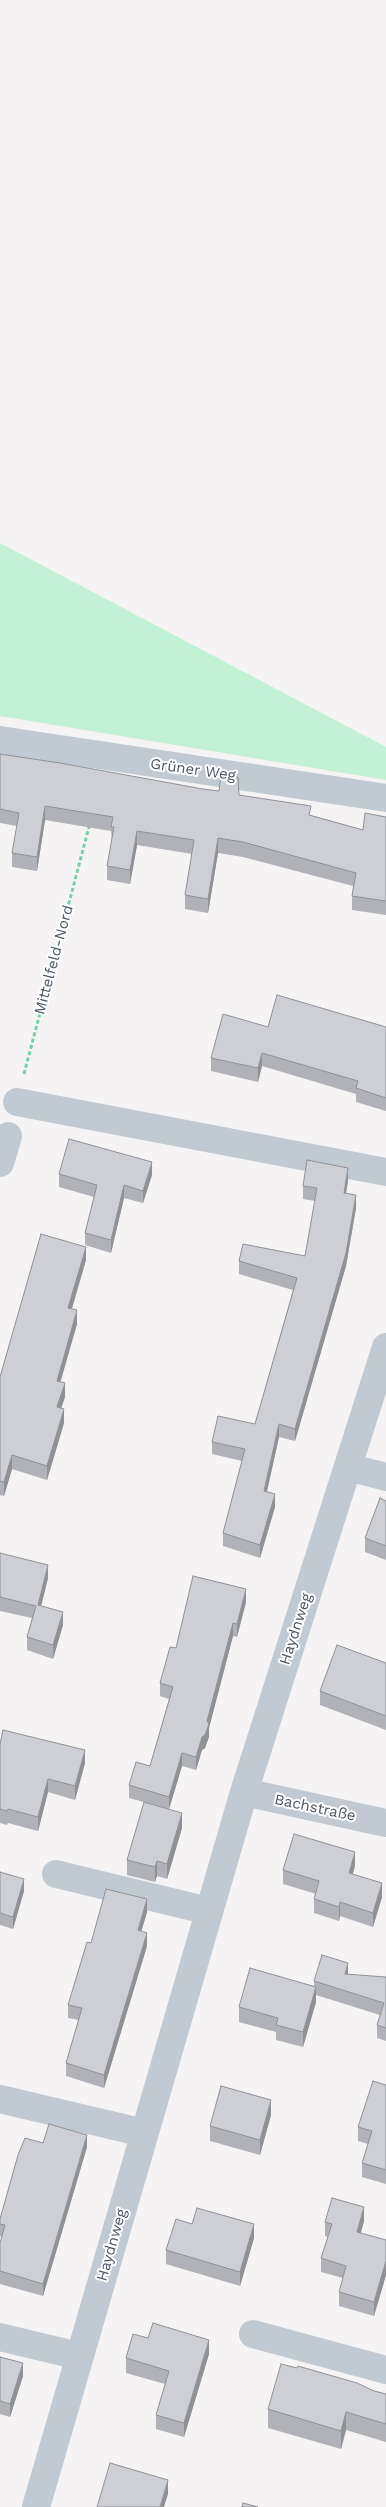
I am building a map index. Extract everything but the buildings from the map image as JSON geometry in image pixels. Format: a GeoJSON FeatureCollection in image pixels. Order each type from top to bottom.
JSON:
{"type":"FeatureCollection","features":[{"type":"Feature","properties":{"kind":"street","name":"Grüner Weg"},"geometry":{"type":"LineString","coordinates":[[0,740],[386,798]]}},
{"type":"Feature","properties":{"kind":"street"},"geometry":{"type":"LineString","coordinates":[[17,1102],[386,1172]]}},
{"type":"Feature","properties":{"kind":"street"},"geometry":{"type":"LineString","coordinates":[[0,1163],[8,1136]]}},
{"type":"Feature","properties":{"kind":"street","name":"Haydnweg"},"geometry":{"type":"LineString","coordinates":[[36,2507],[244,1792],[386,1347]]}},
{"type":"Feature","properties":{"kind":"street"},"geometry":{"type":"LineString","coordinates":[[348,1467],[386,1477]]}},
{"type":"Feature","properties":{"kind":"street","name":"Bachstraße"},"geometry":{"type":"LineString","coordinates":[[244,1792],[386,1823]]}},
{"type":"Feature","properties":{"kind":"street"},"geometry":{"type":"LineString","coordinates":[[56,1874],[209,1911]]}},
{"type":"Feature","properties":{"kind":"street"},"geometry":{"type":"LineString","coordinates":[[0,2099],[144,2133]]}},
{"type":"Feature","properties":{"kind":"street"},"geometry":{"type":"LineString","coordinates":[[253,2334],[386,2370]]}},
{"type":"Feature","properties":{"kind":"street"},"geometry":{"type":"LineString","coordinates":[[0,2337],[79,2356]]}},
{"type":"Feature","properties":{"kind":"path","name":"Mittelfeld-Nord"},"geometry":{"type":"LineString","coordinates":[[17,1102],[93,815]]}},
{"type":"Feature","properties":{"kind":"green space"},"geometry":{"type":"Polygon","coordinates":[[[0,543],[386,747],[386,780],[0,716],[0,543]]]}}]}
